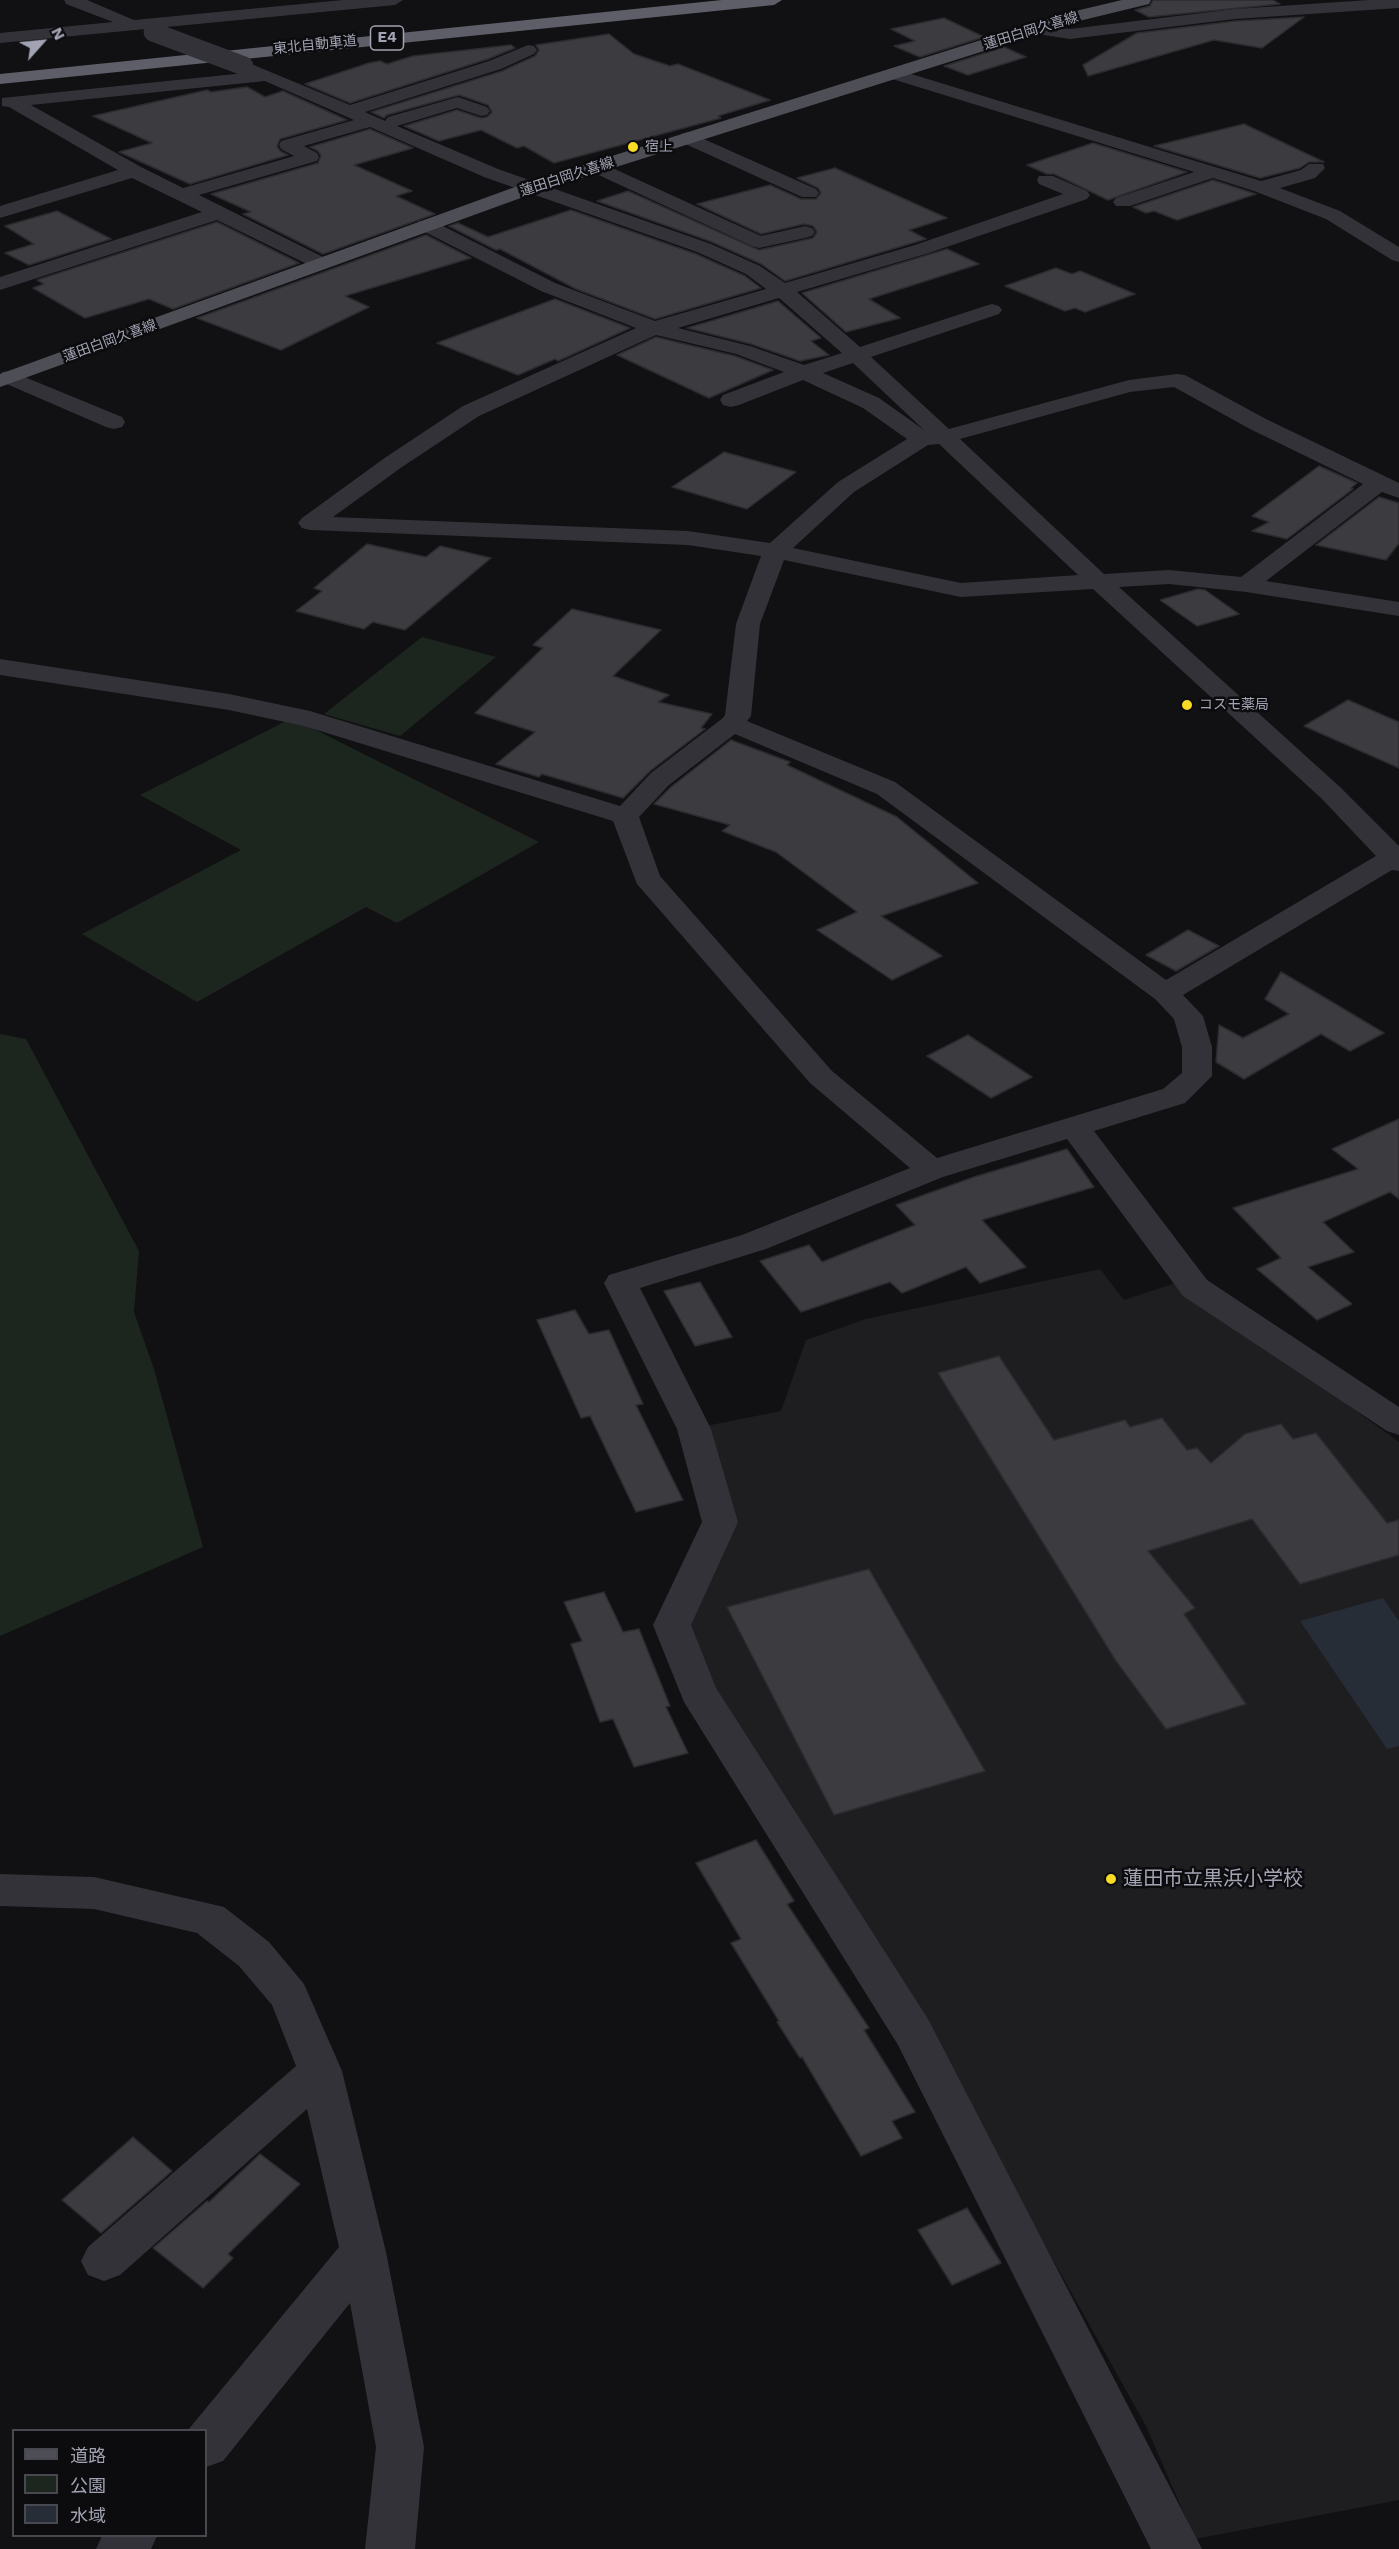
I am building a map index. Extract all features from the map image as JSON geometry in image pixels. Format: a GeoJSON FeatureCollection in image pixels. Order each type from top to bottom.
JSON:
{"type":"FeatureCollection","features":[{"type":"Feature","properties":{"kind":"highway"},"geometry":{"type":"LineString","coordinates":[[462,14],[600,0]]}},
{"type":"Feature","properties":{"kind":"highway","name":"東北自動車道"},"geometry":{"type":"LineString","coordinates":[[0,80],[774,0]]}},
{"type":"Feature","properties":{"kind":"highway"},"geometry":{"type":"LineString","coordinates":[[139,46],[220,38]]}},
{"type":"Feature","properties":{"kind":"main road","name":"蓮田白岡久喜線"},"geometry":{"type":"LineString","coordinates":[[5,379],[320,263],[533,188],[1036,28],[1097,10],[1143,0]]}},
{"type":"Feature","properties":{"kind":"street"},"geometry":{"type":"LineString","coordinates":[[78,2],[104,0]]}},
{"type":"Feature","properties":{"kind":"street"},"geometry":{"type":"LineString","coordinates":[[0,38],[133,23],[396,0]]}},
{"type":"Feature","properties":{"kind":"street"},"geometry":{"type":"LineString","coordinates":[[78,2],[244,66],[491,173],[727,258],[753,270],[783,291],[857,356],[933,438],[1100,582],[1331,793],[1398,858],[1165,993]]}},
{"type":"Feature","properties":{"kind":"street"},"geometry":{"type":"LineString","coordinates":[[1036,28],[1070,34],[1235,14],[1399,3]]}},
{"type":"Feature","properties":{"kind":"street"},"geometry":{"type":"LineString","coordinates":[[350,111],[495,65],[528,50]]}},
{"type":"Feature","properties":{"kind":"street"},"geometry":{"type":"LineString","coordinates":[[895,74],[1261,187],[1333,216],[1399,256]]}},
{"type":"Feature","properties":{"kind":"street"},"geometry":{"type":"LineString","coordinates":[[7,103],[266,76]]}},
{"type":"Feature","properties":{"kind":"street"},"geometry":{"type":"LineString","coordinates":[[183,194],[310,157],[288,145],[458,102],[481,111]]}},
{"type":"Feature","properties":{"kind":"street"},"geometry":{"type":"LineString","coordinates":[[7,103],[134,171],[320,263]]}},
{"type":"Feature","properties":{"kind":"street"},"geometry":{"type":"LineString","coordinates":[[688,138],[809,193]]}},
{"type":"Feature","properties":{"kind":"street"},"geometry":{"type":"LineString","coordinates":[[597,167],[759,242],[805,232]]}},
{"type":"Feature","properties":{"kind":"street"},"geometry":{"type":"LineString","coordinates":[[1261,187],[1308,174],[1316,168]]}},
{"type":"Feature","properties":{"kind":"street"},"geometry":{"type":"LineString","coordinates":[[0,212],[134,171]]}},
{"type":"Feature","properties":{"kind":"street"},"geometry":{"type":"LineString","coordinates":[[1123,201],[1214,172]]}},
{"type":"Feature","properties":{"kind":"street"},"geometry":{"type":"LineString","coordinates":[[1046,180],[1080,195],[922,249],[783,291],[731,303],[654,328],[471,411],[394,462],[310,524],[688,538],[775,551],[961,590],[1169,577],[1246,585],[1399,609]]}},
{"type":"Feature","properties":{"kind":"street"},"geometry":{"type":"LineString","coordinates":[[0,284],[218,213]]}},
{"type":"Feature","properties":{"kind":"street"},"geometry":{"type":"LineString","coordinates":[[426,225],[548,287],[654,328],[743,350],[804,372],[871,403],[933,438]]}},
{"type":"Feature","properties":{"kind":"street"},"geometry":{"type":"LineString","coordinates":[[731,400],[804,372],[992,310]]}},
{"type":"Feature","properties":{"kind":"street"},"geometry":{"type":"LineString","coordinates":[[5,379],[114,422]]}},
{"type":"Feature","properties":{"kind":"street"},"geometry":{"type":"LineString","coordinates":[[625,816],[660,779],[732,724],[738,716],[748,624],[775,551],[846,487],[933,438],[1129,386],[1177,380],[1258,424],[1389,487],[1246,585]]}},
{"type":"Feature","properties":{"kind":"street"},"geometry":{"type":"LineString","coordinates":[[0,667],[229,702],[310,719],[625,816]]}},
{"type":"Feature","properties":{"kind":"street"},"geometry":{"type":"LineString","coordinates":[[732,724],[886,788],[1165,993],[1188,1016],[1197,1047],[1197,1076],[1174,1096],[932,1170],[754,1242],[621,1283],[694,1429],[720,1522],[672,1625],[698,1692],[913,2032],[1177,2549]]}},
{"type":"Feature","properties":{"kind":"street"},"geometry":{"type":"LineString","coordinates":[[625,816],[647,878],[821,1077],[932,1170]]}},
{"type":"Feature","properties":{"kind":"street"},"geometry":{"type":"LineString","coordinates":[[1074,1126],[1195,1288],[1399,1424]]}},
{"type":"Feature","properties":{"kind":"street"},"geometry":{"type":"LineString","coordinates":[[0,1890],[94,1893],[209,1919],[254,1954],[289,1996],[320,2071],[363,2252],[400,2446],[390,2549]]}},
{"type":"Feature","properties":{"kind":"street"},"geometry":{"type":"LineString","coordinates":[[104,2261],[320,2071]]}},
{"type":"Feature","properties":{"kind":"street"},"geometry":{"type":"LineString","coordinates":[[207,2444],[363,2252]]}},
{"type":"Feature","properties":{"kind":"street"},"geometry":{"type":"LineString","coordinates":[[120,2549],[130,2537]]}},
{"type":"Feature","properties":{"kind":"shaded area","name":"蓮田市立黒浜小学校"},"geometry":{"type":"Polygon","coordinates":[[[1100,1269],[1124,1300],[1179,1282],[1399,1442],[1399,2500],[1195,2539],[1146,2426],[924,2029],[722,1730],[685,1630],[736,1521],[701,1427],[781,1411],[806,1340],[866,1319],[1100,1269]]]}},
{"type":"Feature","properties":{"kind":"green space"},"geometry":{"type":"Polygon","coordinates":[[[422,637],[496,657],[400,736],[324,714],[422,637]]]}},
{"type":"Feature","properties":{"kind":"green space"},"geometry":{"type":"Polygon","coordinates":[[[292,718],[539,842],[397,923],[366,907],[197,1002],[82,934],[241,850],[140,795],[292,718]]]}},
{"type":"Feature","properties":{"kind":"green space"},"geometry":{"type":"Polygon","coordinates":[[[0,1034],[26,1039],[139,1251],[134,1312],[154,1369],[203,1547],[0,1636],[0,1034]]]}},
{"type":"Feature","properties":{"kind":"water"},"geometry":{"type":"Polygon","coordinates":[[[1383,1598],[1399,1621],[1399,1746],[1387,1749],[1300,1621],[1383,1598]]]}},
{"type":"Feature","properties":{"kind":"building"},"geometry":{"type":"Polygon","coordinates":[[[1153,0],[1273,0],[1280,4],[1149,17],[1135,10],[1150,6],[1153,0]]]}},
{"type":"Feature","properties":{"kind":"building"},"geometry":{"type":"Polygon","coordinates":[[[1304,17],[1262,48],[1214,40],[1088,76],[1083,65],[1137,33],[1235,21],[1304,17]]]}},
{"type":"Feature","properties":{"kind":"building"},"geometry":{"type":"Polygon","coordinates":[[[944,18],[984,37],[920,57],[894,46],[915,41],[891,29],[944,18]]]}},
{"type":"Feature","properties":{"kind":"building"},"geometry":{"type":"Polygon","coordinates":[[[609,34],[634,54],[670,66],[678,64],[770,100],[718,116],[721,118],[554,163],[524,146],[517,148],[481,130],[439,141],[404,126],[457,110],[481,118],[487,117],[492,112],[488,105],[459,95],[387,115],[384,118],[371,112],[502,71],[535,56],[539,50],[536,45],[609,34]]]}},
{"type":"Feature","properties":{"kind":"building"},"geometry":{"type":"Polygon","coordinates":[[[511,45],[515,48],[488,59],[350,103],[305,84],[369,63],[380,61],[387,64],[413,56],[511,45]]]}},
{"type":"Feature","properties":{"kind":"building"},"geometry":{"type":"Polygon","coordinates":[[[1004,47],[1026,57],[968,75],[944,66],[1004,47]]]}},
{"type":"Feature","properties":{"kind":"building"},"geometry":{"type":"Polygon","coordinates":[[[247,87],[265,97],[283,91],[347,120],[280,139],[277,146],[280,151],[288,155],[190,184],[119,152],[152,143],[93,116],[207,90],[211,92],[247,87]]]}},
{"type":"Feature","properties":{"kind":"building"},"geometry":{"type":"Polygon","coordinates":[[[1244,124],[1324,162],[1309,162],[1300,168],[1260,178],[1154,146],[1244,124]]]}},
{"type":"Feature","properties":{"kind":"building"},"geometry":{"type":"Polygon","coordinates":[[[370,129],[413,148],[354,165],[412,191],[396,196],[435,214],[323,254],[243,214],[251,212],[211,194],[318,163],[321,156],[318,151],[310,147],[370,129]]]}},
{"type":"Feature","properties":{"kind":"building"},"geometry":{"type":"Polygon","coordinates":[[[1093,143],[1187,172],[1108,200],[1054,174],[1047,174],[1027,165],[1093,143]]]}},
{"type":"Feature","properties":{"kind":"building"},"geometry":{"type":"Polygon","coordinates":[[[835,168],[947,218],[909,230],[926,239],[785,281],[761,264],[712,242],[597,201],[628,191],[759,250],[813,238],[817,232],[813,226],[804,224],[761,234],[697,204],[770,185],[801,199],[816,199],[821,193],[818,188],[797,178],[835,168]]]}},
{"type":"Feature","properties":{"kind":"building"},"geometry":{"type":"Polygon","coordinates":[[[1213,180],[1256,194],[1177,220],[1154,211],[1146,213],[1133,207],[1213,180]]]}},
{"type":"Feature","properties":{"kind":"building"},"geometry":{"type":"Polygon","coordinates":[[[571,210],[696,254],[745,276],[761,288],[655,319],[576,289],[500,249],[496,250],[449,226],[458,223],[488,237],[571,210]]]}},
{"type":"Feature","properties":{"kind":"building"},"geometry":{"type":"Polygon","coordinates":[[[57,211],[111,239],[29,265],[5,253],[34,244],[5,226],[57,211]]]}},
{"type":"Feature","properties":{"kind":"building"},"geometry":{"type":"Polygon","coordinates":[[[217,222],[299,263],[173,309],[149,299],[85,318],[33,288],[44,284],[37,280],[217,222]]]}},
{"type":"Feature","properties":{"kind":"building"},"geometry":{"type":"Polygon","coordinates":[[[426,235],[471,258],[345,296],[369,307],[281,350],[197,318],[426,235]]]}},
{"type":"Feature","properties":{"kind":"building"},"geometry":{"type":"Polygon","coordinates":[[[947,249],[979,264],[869,299],[900,318],[846,332],[802,293],[947,249]]]}},
{"type":"Feature","properties":{"kind":"building"},"geometry":{"type":"Polygon","coordinates":[[[1056,268],[1072,274],[1080,271],[1135,294],[1085,312],[1075,308],[1065,311],[1005,286],[1056,268]]]}},
{"type":"Feature","properties":{"kind":"building"},"geometry":{"type":"Polygon","coordinates":[[[555,299],[630,328],[558,361],[555,359],[518,375],[437,343],[555,299]]]}},
{"type":"Feature","properties":{"kind":"building"},"geometry":{"type":"Polygon","coordinates":[[[778,301],[821,338],[811,341],[829,355],[800,361],[751,344],[687,328],[778,301]]]}},
{"type":"Feature","properties":{"kind":"building"},"geometry":{"type":"Polygon","coordinates":[[[656,337],[735,356],[773,370],[709,398],[617,355],[656,337]]]}},
{"type":"Feature","properties":{"kind":"building"},"geometry":{"type":"Polygon","coordinates":[[[724,452],[796,472],[747,509],[672,487],[724,452]]]}},
{"type":"Feature","properties":{"kind":"building"},"geometry":{"type":"Polygon","coordinates":[[[1319,466],[1357,483],[1351,488],[1353,489],[1287,539],[1252,531],[1269,522],[1252,516],[1319,466]]]}},
{"type":"Feature","properties":{"kind":"building"},"geometry":{"type":"Polygon","coordinates":[[[1379,497],[1399,503],[1399,543],[1386,560],[1316,545],[1379,497]]]}},
{"type":"Feature","properties":{"kind":"building"},"geometry":{"type":"Polygon","coordinates":[[[367,544],[426,557],[440,546],[491,558],[405,630],[373,622],[364,629],[296,611],[322,591],[314,588],[367,544]]]}},
{"type":"Feature","properties":{"kind":"building"},"geometry":{"type":"Polygon","coordinates":[[[1198,589],[1205,590],[1239,614],[1197,626],[1160,600],[1198,589]]]}},
{"type":"Feature","properties":{"kind":"building"},"geometry":{"type":"Polygon","coordinates":[[[572,609],[661,630],[613,676],[669,695],[658,702],[712,714],[701,728],[705,729],[650,771],[623,798],[542,774],[539,777],[496,764],[535,732],[475,713],[543,648],[533,645],[572,609]]]}},
{"type":"Feature","properties":{"kind":"building"},"geometry":{"type":"Polygon","coordinates":[[[1348,700],[1399,722],[1399,768],[1304,726],[1348,700]]]}},
{"type":"Feature","properties":{"kind":"building"},"geometry":{"type":"Polygon","coordinates":[[[731,740],[790,762],[787,765],[897,817],[978,883],[881,916],[942,956],[892,980],[817,930],[857,912],[776,852],[722,831],[730,825],[654,804],[671,787],[731,740]]]}},
{"type":"Feature","properties":{"kind":"building"},"geometry":{"type":"Polygon","coordinates":[[[1188,930],[1219,946],[1176,971],[1146,955],[1188,930]]]}},
{"type":"Feature","properties":{"kind":"building"},"geometry":{"type":"Polygon","coordinates":[[[1281,972],[1384,1033],[1350,1051],[1321,1034],[1244,1079],[1216,1062],[1219,1025],[1243,1038],[1289,1014],[1265,999],[1281,972]]]}},
{"type":"Feature","properties":{"kind":"building"},"geometry":{"type":"Polygon","coordinates":[[[968,1035],[1032,1077],[991,1098],[927,1056],[968,1035]]]}},
{"type":"Feature","properties":{"kind":"building"},"geometry":{"type":"Polygon","coordinates":[[[1399,1119],[1399,1199],[1390,1192],[1323,1222],[1354,1252],[1308,1267],[1352,1304],[1317,1320],[1257,1269],[1281,1258],[1233,1208],[1358,1169],[1332,1149],[1399,1119]]]}},
{"type":"Feature","properties":{"kind":"building"},"geometry":{"type":"Polygon","coordinates":[[[1067,1149],[1094,1187],[982,1220],[1026,1267],[980,1283],[966,1267],[902,1293],[890,1282],[801,1312],[760,1261],[809,1245],[822,1262],[915,1225],[896,1205],[974,1177],[1067,1149]]]}},
{"type":"Feature","properties":{"kind":"building"},"geometry":{"type":"Polygon","coordinates":[[[700,1282],[732,1337],[695,1346],[664,1291],[700,1282]]]}},
{"type":"Feature","properties":{"kind":"building"},"geometry":{"type":"Polygon","coordinates":[[[575,1310],[589,1334],[609,1330],[643,1404],[636,1405],[683,1500],[636,1512],[590,1416],[581,1418],[537,1320],[575,1310]]]}},
{"type":"Feature","properties":{"kind":"building"},"geometry":{"type":"Polygon","coordinates":[[[999,1356],[1054,1440],[1125,1420],[1130,1427],[1162,1418],[1187,1450],[1197,1448],[1211,1463],[1245,1434],[1281,1424],[1293,1439],[1316,1433],[1387,1523],[1399,1520],[1399,1555],[1300,1584],[1252,1519],[1148,1551],[1195,1608],[1184,1614],[1246,1704],[1166,1729],[1116,1661],[938,1373],[999,1356]]]}},
{"type":"Feature","properties":{"kind":"building"},"geometry":{"type":"Polygon","coordinates":[[[869,1569],[985,1771],[834,1815],[727,1607],[869,1569]]]}},
{"type":"Feature","properties":{"kind":"building"},"geometry":{"type":"Polygon","coordinates":[[[604,1592],[623,1632],[639,1629],[670,1706],[666,1707],[688,1753],[634,1767],[613,1719],[600,1722],[571,1644],[582,1641],[564,1602],[604,1592]]]}},
{"type":"Feature","properties":{"kind":"building"},"geometry":{"type":"Polygon","coordinates":[[[756,1840],[794,1901],[787,1904],[869,2028],[864,2030],[915,2112],[892,2121],[902,2138],[861,2156],[802,2057],[800,2058],[777,2022],[779,2021],[731,1943],[741,1939],[696,1863],[756,1840]]]}},
{"type":"Feature","properties":{"kind":"building"},"geometry":{"type":"Polygon","coordinates":[[[133,2137],[172,2171],[101,2233],[62,2200],[133,2137]]]}},
{"type":"Feature","properties":{"kind":"building"},"geometry":{"type":"Polygon","coordinates":[[[260,2154],[300,2184],[228,2254],[233,2258],[203,2288],[153,2248],[207,2201],[209,2202],[260,2154]]]}},
{"type":"Feature","properties":{"kind":"building"},"geometry":{"type":"Polygon","coordinates":[[[967,2208],[1001,2263],[952,2285],[918,2230],[967,2208]]]}},
{"type":"Feature","properties":{"kind":"place","name":"宿上"},"geometry":{"type":"Point","coordinates":[633,147]}},
{"type":"Feature","properties":{"kind":"place","name":"コスモ薬局"},"geometry":{"type":"Point","coordinates":[1187,705]}},
{"type":"Feature","properties":{"kind":"place","name":"蓮田市立黒浜小学校"},"geometry":{"type":"Point","coordinates":[1111,1879]}}]}
